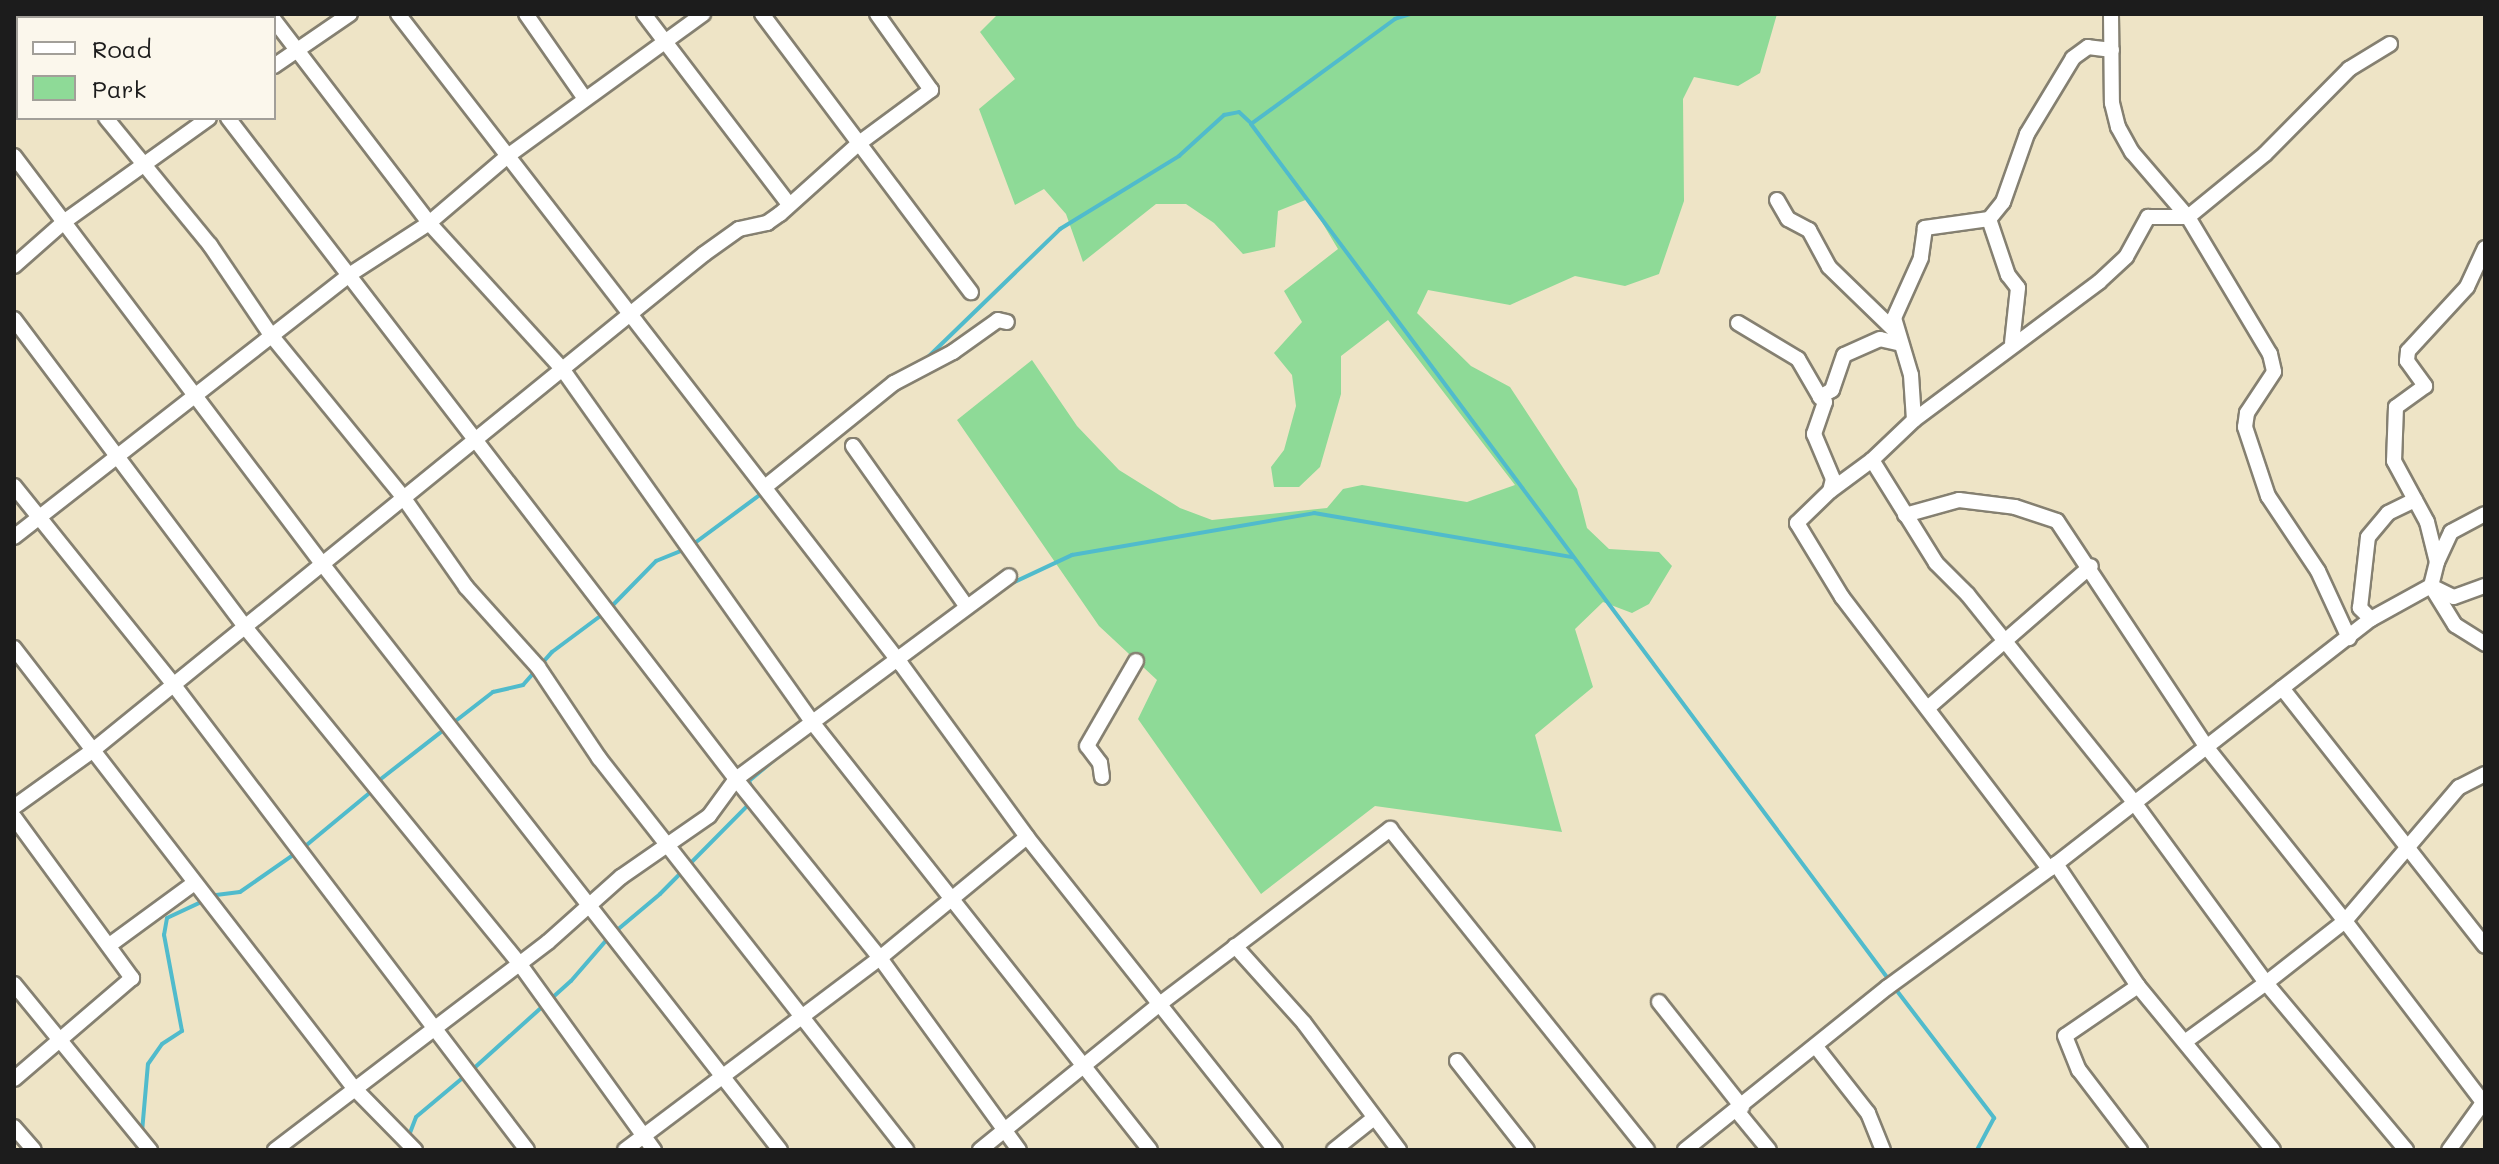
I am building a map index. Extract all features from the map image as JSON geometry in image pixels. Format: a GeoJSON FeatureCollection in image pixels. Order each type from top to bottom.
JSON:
{"type":"FeatureCollection","features":[{"type":"Feature","properties":{"kind":"street"},"geometry":{"type":"LineString","coordinates":[[276,64],[350,14]]}},
{"type":"Feature","properties":{"kind":"street"},"geometry":{"type":"LineString","coordinates":[[398,14],[898,661],[1027,837],[1275,1150]]}},
{"type":"Feature","properties":{"kind":"street"},"geometry":{"type":"LineString","coordinates":[[526,14],[585,99]]}},
{"type":"Feature","properties":{"kind":"street"},"geometry":{"type":"LineString","coordinates":[[644,14],[787,202]]}},
{"type":"Feature","properties":{"kind":"street"},"geometry":{"type":"LineString","coordinates":[[14,537],[349,275],[429,223],[509,155],[703,14]]}},
{"type":"Feature","properties":{"kind":"street"},"geometry":{"type":"LineString","coordinates":[[762,14],[971,292]]}},
{"type":"Feature","properties":{"kind":"street"},"geometry":{"type":"LineString","coordinates":[[14,807],[92,751],[245,627],[320,561],[477,441],[704,254],[739,229],[767,223],[787,202],[858,144],[931,90],[877,14]]}},
{"type":"Feature","properties":{"kind":"street"},"geometry":{"type":"LineString","coordinates":[[2111,14],[2112,103],[2121,136],[2188,217],[2270,354],[2274,372],[2247,413],[2245,427],[2268,496],[2318,571],[2349,638]]}},
{"type":"Feature","properties":{"kind":"street"},"geometry":{"type":"LineString","coordinates":[[276,22],[429,223],[563,370],[812,722],[1150,1150]]}},
{"type":"Feature","properties":{"kind":"street"},"geometry":{"type":"LineString","coordinates":[[2273,1150],[2138,986],[2052,866],[1842,597],[1797,523],[1914,420],[2012,343],[2099,282],[2126,257],[2148,217],[2188,217],[2265,154],[2349,69],[2390,44]]}},
{"type":"Feature","properties":{"kind":"street"},"geometry":{"type":"LineString","coordinates":[[1914,420],[1911,375],[1897,338],[1895,311],[1921,258],[1925,228],[1989,219],[2003,202],[2027,134],[2073,58],[2088,47],[2112,50]]}},
{"type":"Feature","properties":{"kind":"street"},"geometry":{"type":"LineString","coordinates":[[107,120],[142,169],[210,245],[271,335],[403,497],[466,587],[538,667],[599,758],[906,1150]]}},
{"type":"Feature","properties":{"kind":"street"},"geometry":{"type":"LineString","coordinates":[[14,266],[65,221],[142,169],[206,120]]}},
{"type":"Feature","properties":{"kind":"street"},"geometry":{"type":"LineString","coordinates":[[230,120],[736,779],[880,958],[1019,1150]]}},
{"type":"Feature","properties":{"kind":"street"},"geometry":{"type":"LineString","coordinates":[[14,156],[320,561],[780,1150]]}},
{"type":"Feature","properties":{"kind":"street"},"geometry":{"type":"LineString","coordinates":[[1777,200],[1788,219],[1809,230],[1843,282],[1897,338]]}},
{"type":"Feature","properties":{"kind":"street"},"geometry":{"type":"LineString","coordinates":[[1989,219],[2008,275],[2018,288],[2012,343]]}},
{"type":"Feature","properties":{"kind":"street"},"geometry":{"type":"LineString","coordinates":[[2437,562],[2415,500],[2394,461],[2396,407],[2425,386],[2407,354],[2439,312],[2467,287],[2485,248]]}},
{"type":"Feature","properties":{"kind":"street"},"geometry":{"type":"LineString","coordinates":[[14,319],[245,627],[519,963],[654,1150]]}},
{"type":"Feature","properties":{"kind":"street"},"geometry":{"type":"LineString","coordinates":[[765,487],[894,383],[953,352],[998,320],[1007,322]]}},
{"type":"Feature","properties":{"kind":"street"},"geometry":{"type":"LineString","coordinates":[[1738,323],[1798,359],[1825,402],[1814,434],[1833,479],[1830,491]]}},
{"type":"Feature","properties":{"kind":"street"},"geometry":{"type":"LineString","coordinates":[[1820,397],[1832,390],[1844,355],[1880,339],[1897,338]]}},
{"type":"Feature","properties":{"kind":"street"},"geometry":{"type":"LineString","coordinates":[[853,446],[967,607]]}},
{"type":"Feature","properties":{"kind":"street"},"geometry":{"type":"LineString","coordinates":[[1872,460],[1936,563],[2133,801],[2266,983],[2406,1150]]}},
{"type":"Feature","properties":{"kind":"street"},"geometry":{"type":"LineString","coordinates":[[14,486],[173,684],[527,1150]]}},
{"type":"Feature","properties":{"kind":"street"},"geometry":{"type":"LineString","coordinates":[[1905,515],[1959,500],[2015,507],[2057,521],[2091,566],[2208,749],[2484,1103],[2449,1150]]}},
{"type":"Feature","properties":{"kind":"street"},"geometry":{"type":"LineString","coordinates":[[2371,619],[2360,608],[2368,537],[2388,513],[2415,500]]}},
{"type":"Feature","properties":{"kind":"street"},"geometry":{"type":"LineString","coordinates":[[2485,514],[2451,532],[2437,562],[2431,586],[2455,625],[2485,644]]}},
{"type":"Feature","properties":{"kind":"street"},"geometry":{"type":"LineString","coordinates":[[1930,706],[2091,566]]}},
{"type":"Feature","properties":{"kind":"street"},"geometry":{"type":"LineString","coordinates":[[275,1150],[519,963],[621,877],[670,846],[709,816],[736,779],[1009,576]]}},
{"type":"Feature","properties":{"kind":"street"},"geometry":{"type":"LineString","coordinates":[[1685,1150],[1817,1048],[1888,987],[2052,866],[2133,801],[2208,749],[2371,619],[2431,586]]}},
{"type":"Feature","properties":{"kind":"street"},"geometry":{"type":"LineString","coordinates":[[2431,586],[2454,597],[2485,586]]}},
{"type":"Feature","properties":{"kind":"street"},"geometry":{"type":"LineString","coordinates":[[14,648],[354,1088],[415,1150]]}},
{"type":"Feature","properties":{"kind":"street"},"geometry":{"type":"LineString","coordinates":[[1102,777],[1100,763],[1087,746],[1136,661]]}},
{"type":"Feature","properties":{"kind":"street"},"geometry":{"type":"LineString","coordinates":[[2282,688],[2410,846],[2485,946]]}},
{"type":"Feature","properties":{"kind":"street"},"geometry":{"type":"LineString","coordinates":[[2186,1041],[2345,921],[2459,787],[2485,774]]}},
{"type":"Feature","properties":{"kind":"street"},"geometry":{"type":"LineString","coordinates":[[14,817],[111,944],[132,978],[14,1079]]}},
{"type":"Feature","properties":{"kind":"street"},"geometry":{"type":"LineString","coordinates":[[980,1150],[1161,1003],[1390,829],[1647,1150]]}},
{"type":"Feature","properties":{"kind":"street"},"geometry":{"type":"LineString","coordinates":[[625,1150],[722,1073],[880,958],[950,897],[1027,837]]}},
{"type":"Feature","properties":{"kind":"street"},"geometry":{"type":"LineString","coordinates":[[111,944],[203,894]]}},
{"type":"Feature","properties":{"kind":"street"},"geometry":{"type":"LineString","coordinates":[[1235,946],[1304,1023],[1399,1150]]}},
{"type":"Feature","properties":{"kind":"street"},"geometry":{"type":"LineString","coordinates":[[14,984],[57,1043],[150,1150]]}},
{"type":"Feature","properties":{"kind":"street"},"geometry":{"type":"LineString","coordinates":[[2138,986],[2065,1036],[2079,1070],[2140,1150]]}},
{"type":"Feature","properties":{"kind":"street"},"geometry":{"type":"LineString","coordinates":[[1659,1002],[1769,1150]]}},
{"type":"Feature","properties":{"kind":"street"},"geometry":{"type":"LineString","coordinates":[[1817,1048],[1868,1113],[1883,1150]]}},
{"type":"Feature","properties":{"kind":"street"},"geometry":{"type":"LineString","coordinates":[[1457,1061],[1527,1150]]}},
{"type":"Feature","properties":{"kind":"street"},"geometry":{"type":"LineString","coordinates":[[1334,1150],[1374,1118]]}},
{"type":"Feature","properties":{"kind":"street"},"geometry":{"type":"LineString","coordinates":[[14,1127],[34,1150]]}},
{"type":"Feature","properties":{"kind":"green space"},"geometry":{"type":"Polygon","coordinates":[[[998,14],[1777,14],[1760,73],[1738,86],[1694,77],[1683,99],[1684,201],[1659,274],[1625,286],[1575,276],[1510,305],[1428,290],[1417,313],[1471,366],[1510,387],[1577,489],[1587,528],[1609,549],[1659,552],[1672,566],[1649,604],[1632,613],[1603,602],[1575,629],[1593,687],[1535,735],[1562,832],[1375,806],[1261,894],[1138,719],[1157,680],[1099,626],[957,420],[1032,360],[1077,426],[1119,470],[1180,508],[1212,520],[1327,508],[1343,489],[1362,485],[1467,502],[1515,485],[1388,320],[1341,356],[1341,394],[1320,467],[1299,487],[1274,487],[1271,467],[1284,450],[1296,406],[1292,375],[1274,353],[1302,322],[1284,291],[1338,249],[1308,199],[1278,211],[1275,247],[1243,254],[1214,223],[1186,204],[1156,204],[1083,262],[1066,214],[1044,189],[1015,205],[979,109],[1015,79],[980,32],[998,14]]]}},
{"type":"Feature","properties":{"kind":"waterway"},"geometry":{"type":"LineString","coordinates":[[1410,14],[1395,19],[1251,124],[1889,980]]}},
{"type":"Feature","properties":{"kind":"waterway"},"geometry":{"type":"LineString","coordinates":[[926,359],[1060,229],[1179,156],[1224,115],[1239,112],[1251,123]]}},
{"type":"Feature","properties":{"kind":"waterway"},"geometry":{"type":"LineString","coordinates":[[873,408],[897,389]]}},
{"type":"Feature","properties":{"kind":"waterway"},"geometry":{"type":"LineString","coordinates":[[610,608],[656,561],[688,548],[761,494]]}},
{"type":"Feature","properties":{"kind":"waterway"},"geometry":{"type":"LineString","coordinates":[[1008,585],[1072,555],[1314,513],[1572,557]]}},
{"type":"Feature","properties":{"kind":"waterway"},"geometry":{"type":"LineString","coordinates":[[921,650],[972,612]]}},
{"type":"Feature","properties":{"kind":"waterway"},"geometry":{"type":"LineString","coordinates":[[453,723],[493,692],[523,685],[552,652],[603,614]]}},
{"type":"Feature","properties":{"kind":"waterway"},"geometry":{"type":"LineString","coordinates":[[377,782],[446,728]]}},
{"type":"Feature","properties":{"kind":"waterway"},"geometry":{"type":"LineString","coordinates":[[753,791],[749,781],[786,750]]}},
{"type":"Feature","properties":{"kind":"waterway"},"geometry":{"type":"LineString","coordinates":[[303,848],[373,790]]}},
{"type":"Feature","properties":{"kind":"waterway"},"geometry":{"type":"LineString","coordinates":[[472,1070],[571,981],[610,936],[660,894],[751,802]]}},
{"type":"Feature","properties":{"kind":"waterway"},"geometry":{"type":"LineString","coordinates":[[142,1132],[148,1064],[162,1044],[182,1031],[164,935],[167,918],[216,895],[240,892],[296,853]]}},
{"type":"Feature","properties":{"kind":"waterway"},"geometry":{"type":"LineString","coordinates":[[1894,987],[1994,1118],[1977,1150]]}},
{"type":"Feature","properties":{"kind":"waterway"},"geometry":{"type":"LineString","coordinates":[[408,1138],[416,1117],[466,1075]]}}]}
